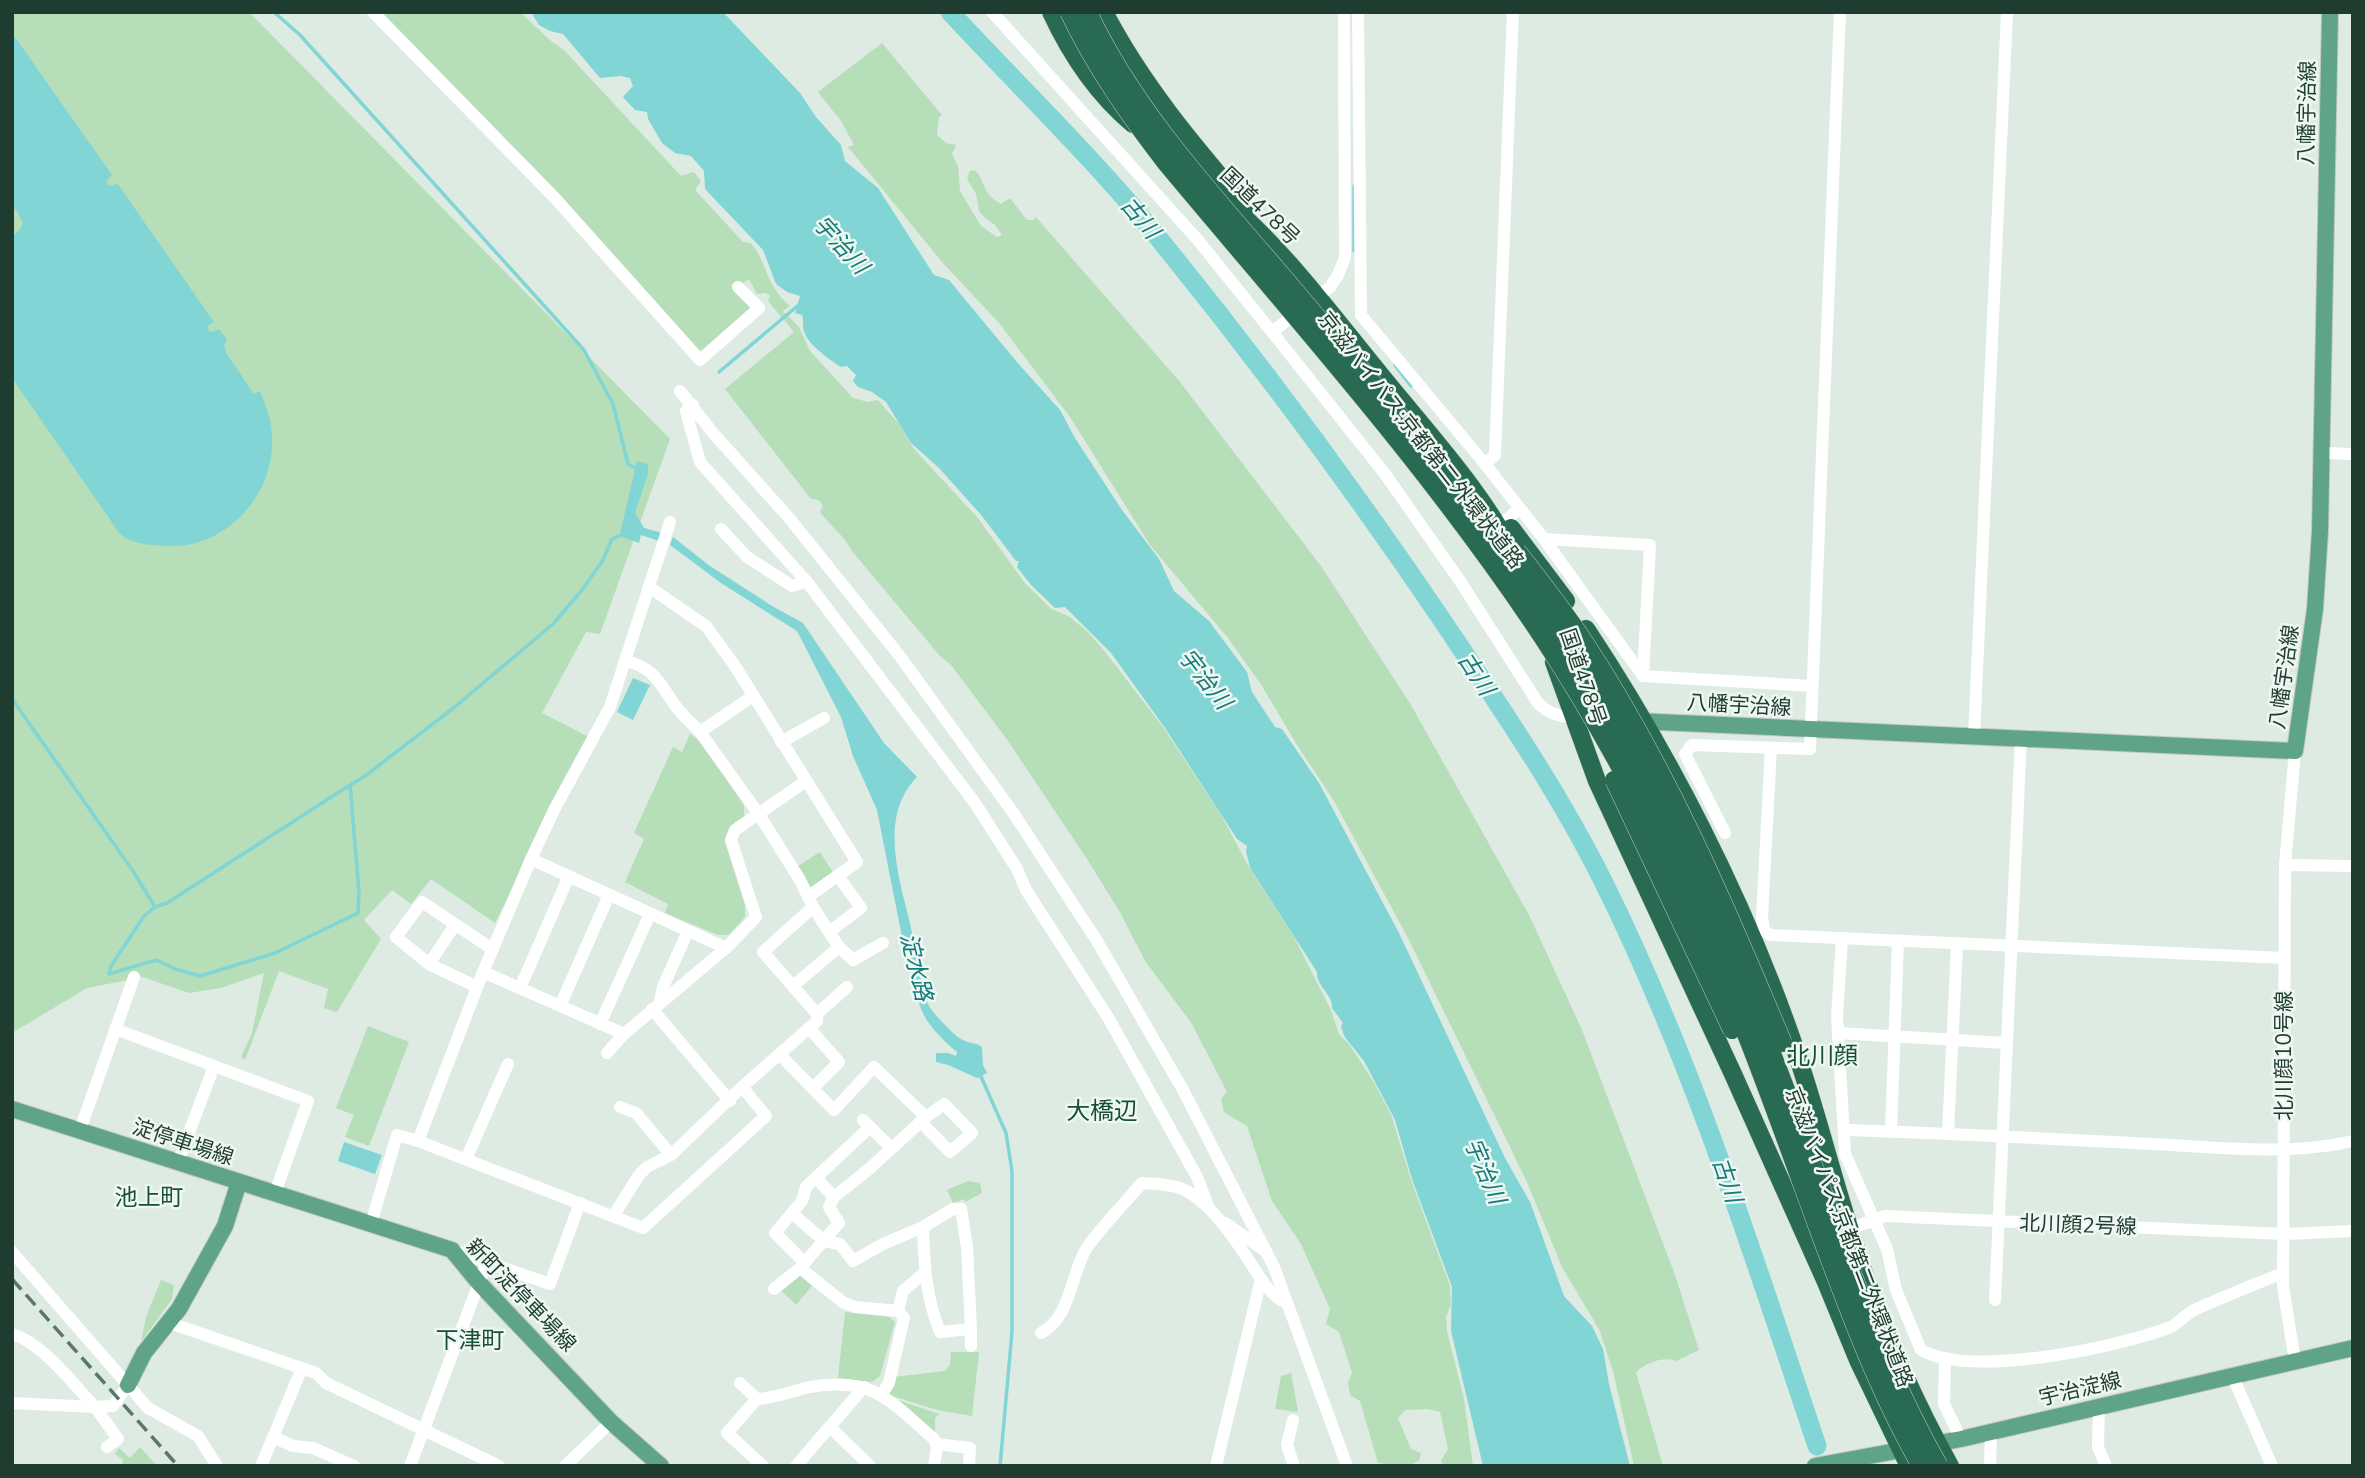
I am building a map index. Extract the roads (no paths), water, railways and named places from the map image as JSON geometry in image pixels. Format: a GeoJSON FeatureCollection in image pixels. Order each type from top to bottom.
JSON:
{"type":"FeatureCollection","features":[{"type":"Feature","properties":{"kind":"highway","name":"国道478号"},"geometry":{"type":"LineString","coordinates":[[1051,12],[1072,52],[1115,109],[1253,225],[1319,295],[1475,493],[1512,549],[1526,579],[1597,782],[1733,1074],[1858,1360],[1909,1466]]}},
{"type":"Feature","properties":{"kind":"highway","name":"京滋バイパス;京都第二外環状道路"},"geometry":{"type":"LineString","coordinates":[[1069,12],[1095,63],[1133,119],[1166,163],[1441,496],[1512,592],[1580,698],[1648,819],[1717,963],[1776,1111],[1866,1353],[1921,1466]]}},
{"type":"Feature","properties":{"kind":"highway","name":"京滋バイパス;京都第二外環状道路"},"geometry":{"type":"LineString","coordinates":[[1088,12],[1128,82],[1174,146],[1418,438],[1530,589],[1594,690],[1663,812],[1732,955],[1777,1067],[1871,1320],[1907,1404],[1939,1466]]}},
{"type":"Feature","properties":{"kind":"highway","name":"国道478号"},"geometry":{"type":"LineString","coordinates":[[1104,12],[1137,70],[1164,108],[1504,521],[1582,624],[1645,722],[1701,829],[1756,946],[1792,1039],[1849,1229],[1884,1330],[1950,1466]]}},
{"type":"Feature","properties":{"kind":"highway"},"geometry":{"type":"LineString","coordinates":[[1418,438],[1506,537],[1561,607],[1605,675],[1651,757],[1726,908],[1783,1044],[1829,1164]]}},
{"type":"Feature","properties":{"kind":"highway"},"geometry":{"type":"LineString","coordinates":[[1580,698],[1594,737],[1726,1016],[1799,1203],[1826,1282]]}},
{"type":"Feature","properties":{"kind":"main road","name":"八幡宇治線"},"geometry":{"type":"LineString","coordinates":[[1573,718],[2295,751],[2315,609],[2323,453],[2329,12]]}},
{"type":"Feature","properties":{"kind":"main road","name":"淀停車場線"},"geometry":{"type":"LineString","coordinates":[[12,1109],[239,1182],[225,1226],[179,1309],[144,1353],[128,1385]]}},
{"type":"Feature","properties":{"kind":"main road","name":"新町淀停車場線"},"geometry":{"type":"LineString","coordinates":[[239,1182],[452,1250],[479,1283],[611,1422],[661,1466]]}},
{"type":"Feature","properties":{"kind":"main road","name":"宇治淀線"},"geometry":{"type":"LineString","coordinates":[[1815,1466],[1845,1463],[1900,1448],[1991,1432],[2353,1348]]}},
{"type":"Feature","properties":{"kind":"street"},"geometry":{"type":"LineString","coordinates":[[373,12],[554,197],[700,360],[759,308],[738,287]]}},
{"type":"Feature","properties":{"kind":"street"},"geometry":{"type":"LineString","coordinates":[[992,12],[1197,239],[1385,474],[1460,581],[1538,704],[1547,712],[1573,718]]}},
{"type":"Feature","properties":{"kind":"street"},"geometry":{"type":"LineString","coordinates":[[1344,12],[1352,249],[1361,315],[1544,539],[1643,676]]}},
{"type":"Feature","properties":{"kind":"street"},"geometry":{"type":"LineString","coordinates":[[1272,332],[1319,295],[1337,277],[1352,249],[1358,12]]}},
{"type":"Feature","properties":{"kind":"street"},"geometry":{"type":"LineString","coordinates":[[1485,464],[1495,455],[1513,12]]}},
{"type":"Feature","properties":{"kind":"street"},"geometry":{"type":"LineString","coordinates":[[1725,833],[1685,754],[1692,745],[1810,749],[1840,12]]}},
{"type":"Feature","properties":{"kind":"street"},"geometry":{"type":"LineString","coordinates":[[1974,737],[2007,12]]}},
{"type":"Feature","properties":{"kind":"street"},"geometry":{"type":"LineString","coordinates":[[680,391],[713,433],[790,519],[865,612],[1014,814],[1134,1002],[1196,1114],[1274,1267],[1347,1466]]}},
{"type":"Feature","properties":{"kind":"street"},"geometry":{"type":"LineString","coordinates":[[693,405],[686,411],[700,462],[807,582],[982,814],[1017,869],[1026,890],[1109,1019],[1197,1177],[1212,1211],[1261,1279],[1280,1301],[1288,1303]]}},
{"type":"Feature","properties":{"kind":"street"},"geometry":{"type":"LineString","coordinates":[[2323,453],[2353,454]]}},
{"type":"Feature","properties":{"kind":"street"},"geometry":{"type":"LineString","coordinates":[[1504,521],[1519,509]]}},
{"type":"Feature","properties":{"kind":"street"},"geometry":{"type":"LineString","coordinates":[[721,529],[747,557],[792,586],[807,582]]}},
{"type":"Feature","properties":{"kind":"street"},"geometry":{"type":"LineString","coordinates":[[418,1141],[492,949],[531,859],[554,810],[610,707],[667,534]]}},
{"type":"Feature","properties":{"kind":"street"},"geometry":{"type":"LineString","coordinates":[[1544,539],[1650,545],[1643,676]]}},
{"type":"Feature","properties":{"kind":"street"},"geometry":{"type":"LineString","coordinates":[[614,1215],[647,1167],[671,1156],[742,1087],[817,1021],[817,1014],[763,952],[838,876],[858,862],[735,666],[706,626],[649,587]]}},
{"type":"Feature","properties":{"kind":"street"},"geometry":{"type":"LineString","coordinates":[[626,661],[640,665],[654,674],[678,710],[700,732],[758,813],[839,947],[853,960],[883,943]]}},
{"type":"Feature","properties":{"kind":"street"},"geometry":{"type":"LineString","coordinates":[[1643,676],[1812,686]]}},
{"type":"Feature","properties":{"kind":"street"},"geometry":{"type":"LineString","coordinates":[[700,732],[752,696]]}},
{"type":"Feature","properties":{"kind":"street"},"geometry":{"type":"LineString","coordinates":[[781,742],[824,718]]}},
{"type":"Feature","properties":{"kind":"street"},"geometry":{"type":"LineString","coordinates":[[1995,1300],[2021,739]]}},
{"type":"Feature","properties":{"kind":"street"},"geometry":{"type":"LineString","coordinates":[[1771,748],[1762,917],[1764,930],[1770,935],[2284,958]]}},
{"type":"Feature","properties":{"kind":"street","name":"北川顔10号線"},"geometry":{"type":"LineString","coordinates":[[2295,751],[2285,865],[2283,1148],[2284,1303],[2295,1361]]}},
{"type":"Feature","properties":{"kind":"street"},"geometry":{"type":"LineString","coordinates":[[607,1053],[656,1005],[726,948],[756,917],[731,840],[735,830],[806,781]]}},
{"type":"Feature","properties":{"kind":"street"},"geometry":{"type":"LineString","coordinates":[[531,859],[726,948]]}},
{"type":"Feature","properties":{"kind":"street"},"geometry":{"type":"LineString","coordinates":[[2285,865],[2353,866]]}},
{"type":"Feature","properties":{"kind":"street"},"geometry":{"type":"LineString","coordinates":[[829,932],[862,908],[838,876]]}},
{"type":"Feature","properties":{"kind":"street"},"geometry":{"type":"LineString","coordinates":[[520,988],[569,877]]}},
{"type":"Feature","properties":{"kind":"street"},"geometry":{"type":"LineString","coordinates":[[560,1006],[609,895]]}},
{"type":"Feature","properties":{"kind":"street"},"geometry":{"type":"LineString","coordinates":[[477,987],[429,964],[396,937],[422,902],[492,949]]}},
{"type":"Feature","properties":{"kind":"street"},"geometry":{"type":"LineString","coordinates":[[600,1024],[650,914]]}},
{"type":"Feature","properties":{"kind":"street"},"geometry":{"type":"LineString","coordinates":[[429,964],[455,925]]}},
{"type":"Feature","properties":{"kind":"street"},"geometry":{"type":"LineString","coordinates":[[656,1005],[688,931]]}},
{"type":"Feature","properties":{"kind":"street"},"geometry":{"type":"LineString","coordinates":[[1756,946],[1768,942],[1806,945],[1825,939]]}},
{"type":"Feature","properties":{"kind":"street"},"geometry":{"type":"LineString","coordinates":[[1842,940],[1838,1033],[1845,1154],[1887,1249],[1896,1290],[1921,1350],[1945,1358],[1991,1362],[2066,1353],[2171,1328],[2190,1312],[2283,1273]]}},
{"type":"Feature","properties":{"kind":"street"},"geometry":{"type":"LineString","coordinates":[[1891,1131],[1898,942]]}},
{"type":"Feature","properties":{"kind":"street"},"geometry":{"type":"LineString","coordinates":[[1948,1133],[1956,945]]}},
{"type":"Feature","properties":{"kind":"street"},"geometry":{"type":"LineString","coordinates":[[793,986],[839,947]]}},
{"type":"Feature","properties":{"kind":"street"},"geometry":{"type":"LineString","coordinates":[[483,972],[624,1034]]}},
{"type":"Feature","properties":{"kind":"street"},"geometry":{"type":"LineString","coordinates":[[79,1130],[134,977]]}},
{"type":"Feature","properties":{"kind":"street"},"geometry":{"type":"LineString","coordinates":[[817,1014],[848,987]]}},
{"type":"Feature","properties":{"kind":"street"},"geometry":{"type":"LineString","coordinates":[[656,1005],[730,1101]]}},
{"type":"Feature","properties":{"kind":"street"},"geometry":{"type":"LineString","coordinates":[[809,1028],[839,1062],[813,1088]]}},
{"type":"Feature","properties":{"kind":"street"},"geometry":{"type":"LineString","coordinates":[[115,1029],[308,1101],[275,1194]]}},
{"type":"Feature","properties":{"kind":"street"},"geometry":{"type":"LineString","coordinates":[[1838,1033],[2007,1043]]}},
{"type":"Feature","properties":{"kind":"street"},"geometry":{"type":"LineString","coordinates":[[774,1289],[802,1265],[839,1223],[829,1207],[834,1197],[923,1120],[874,1067],[834,1110],[780,1055]]}},
{"type":"Feature","properties":{"kind":"street"},"geometry":{"type":"LineString","coordinates":[[466,1159],[508,1064]]}},
{"type":"Feature","properties":{"kind":"street"},"geometry":{"type":"LineString","coordinates":[[178,1162],[214,1066]]}},
{"type":"Feature","properties":{"kind":"street"},"geometry":{"type":"LineString","coordinates":[[372,1224],[397,1135],[643,1228],[766,1116],[742,1087]]}},
{"type":"Feature","properties":{"kind":"street"},"geometry":{"type":"LineString","coordinates":[[620,1107],[636,1113],[671,1156]]}},
{"type":"Feature","properties":{"kind":"street"},"geometry":{"type":"LineString","coordinates":[[882,1394],[889,1383],[904,1318],[898,1311],[856,1307],[844,1303],[802,1265],[775,1233],[802,1200],[806,1187],[867,1124],[891,1148]]}},
{"type":"Feature","properties":{"kind":"street"},"geometry":{"type":"LineString","coordinates":[[1844,1130],[2261,1150],[2330,1146],[2353,1141]]}},
{"type":"Feature","properties":{"kind":"street"},"geometry":{"type":"LineString","coordinates":[[816,1178],[834,1197]]}},
{"type":"Feature","properties":{"kind":"street"},"geometry":{"type":"LineString","coordinates":[[1041,1333],[1053,1326],[1067,1300],[1086,1250],[1142,1183],[1177,1187],[1190,1192],[1265,1251]]}},
{"type":"Feature","properties":{"kind":"street"},"geometry":{"type":"LineString","coordinates":[[452,1250],[550,1284],[580,1203]]}},
{"type":"Feature","properties":{"kind":"street"},"geometry":{"type":"LineString","coordinates":[[792,1213],[824,1241],[840,1244],[853,1261],[894,1238],[923,1227],[953,1209],[961,1209],[967,1247],[971,1346]]}},
{"type":"Feature","properties":{"kind":"street","name":"北川顔2号線"},"geometry":{"type":"LineString","coordinates":[[1849,1229],[1885,1216],[2284,1234],[2353,1231]]}},
{"type":"Feature","properties":{"kind":"street"},"geometry":{"type":"LineString","coordinates":[[923,1227],[924,1273],[932,1313],[940,1332],[971,1329]]}},
{"type":"Feature","properties":{"kind":"street"},"geometry":{"type":"LineString","coordinates":[[12,1252],[148,1408],[198,1436],[217,1466]]}},
{"type":"Feature","properties":{"kind":"street"},"geometry":{"type":"LineString","coordinates":[[410,1466],[486,1262]]}},
{"type":"Feature","properties":{"kind":"street"},"geometry":{"type":"LineString","coordinates":[[898,1311],[903,1291],[924,1273]]}},
{"type":"Feature","properties":{"kind":"street"},"geometry":{"type":"LineString","coordinates":[[1216,1466],[1261,1279]]}},
{"type":"Feature","properties":{"kind":"street"},"geometry":{"type":"LineString","coordinates":[[167,1322],[316,1373],[326,1383],[499,1466]]}},
{"type":"Feature","properties":{"kind":"street"},"geometry":{"type":"LineString","coordinates":[[12,1334],[24,1338],[39,1349],[95,1407],[118,1439],[107,1447]]}},
{"type":"Feature","properties":{"kind":"street"},"geometry":{"type":"LineString","coordinates":[[1945,1358],[1944,1404],[1961,1438]]}},
{"type":"Feature","properties":{"kind":"street"},"geometry":{"type":"LineString","coordinates":[[261,1466],[302,1368]]}},
{"type":"Feature","properties":{"kind":"street"},"geometry":{"type":"LineString","coordinates":[[2232,1375],[2272,1466]]}},
{"type":"Feature","properties":{"kind":"street"},"geometry":{"type":"LineString","coordinates":[[740,1383],[757,1399]]}},
{"type":"Feature","properties":{"kind":"street"},"geometry":{"type":"LineString","coordinates":[[12,1403],[113,1406],[128,1385]]}},
{"type":"Feature","properties":{"kind":"street"},"geometry":{"type":"LineString","coordinates":[[763,1466],[727,1433],[757,1399],[775,1398],[823,1386],[864,1387],[882,1394],[934,1438],[934,1466]]}},
{"type":"Feature","properties":{"kind":"street"},"geometry":{"type":"LineString","coordinates":[[796,1466],[864,1387]]}},
{"type":"Feature","properties":{"kind":"street"},"geometry":{"type":"LineString","coordinates":[[2098,1406],[2098,1447],[2106,1466]]}},
{"type":"Feature","properties":{"kind":"street"},"geometry":{"type":"LineString","coordinates":[[1283,1466],[1293,1420]]}},
{"type":"Feature","properties":{"kind":"street"},"geometry":{"type":"LineString","coordinates":[[565,1466],[611,1422]]}},
{"type":"Feature","properties":{"kind":"street"},"geometry":{"type":"LineString","coordinates":[[830,1427],[870,1466]]}},
{"type":"Feature","properties":{"kind":"street"},"geometry":{"type":"LineString","coordinates":[[1990,1466],[1991,1432]]}},
{"type":"Feature","properties":{"kind":"street"},"geometry":{"type":"LineString","coordinates":[[273,1437],[293,1446],[313,1448],[354,1466]]}},
{"type":"Feature","properties":{"kind":"street"},"geometry":{"type":"LineString","coordinates":[[936,1444],[970,1448],[969,1466]]}},
{"type":"Feature","properties":{"kind":"street"},"geometry":{"type":"LineString","coordinates":[[1287,1445],[1294,1466]]}},
{"type":"Feature","properties":{"kind":"water","name":"宇治川"},"geometry":{"type":"Polygon","coordinates":[[[531,12],[723,12],[800,93],[816,117],[841,145],[845,161],[878,188],[934,275],[949,280],[1060,410],[1122,510],[1159,559],[1174,591],[1209,621],[1247,672],[1252,692],[1275,727],[1282,729],[1319,783],[1399,933],[1505,1158],[1530,1202],[1564,1296],[1592,1326],[1603,1349],[1630,1466],[1483,1466],[1451,1331],[1452,1287],[1412,1179],[1395,1120],[1364,1061],[1344,1036],[1341,1026],[1343,1023],[1332,1008],[1317,972],[1250,868],[1247,846],[1237,839],[1165,728],[1111,653],[1065,607],[1055,608],[1031,585],[1017,567],[1019,561],[1016,561],[982,516],[939,468],[911,443],[886,402],[872,392],[858,387],[853,381],[856,375],[847,366],[836,364],[810,341],[803,329],[802,315],[795,313],[800,296],[787,292],[776,284],[763,250],[705,189],[704,171],[691,156],[675,153],[662,143],[648,119],[647,112],[635,110],[623,97],[633,86],[630,78],[600,78],[563,34],[539,25],[531,12]]]}},
{"type":"Feature","properties":{"kind":"water"},"geometry":{"type":"Polygon","coordinates":[[[12,33],[112,175],[107,184],[112,186],[117,183],[214,322],[208,326],[209,331],[219,329],[227,339],[224,346],[226,353],[254,394],[260,391],[270,419],[272,437],[271,458],[265,479],[242,515],[226,529],[207,539],[187,545],[165,546],[136,542],[120,534],[12,378],[12,237],[23,223],[12,207],[12,33]]]}},
{"type":"Feature","properties":{"kind":"water"},"geometry":{"type":"Polygon","coordinates":[[[637,461],[648,464],[648,474],[635,513],[644,528],[662,533],[659,541],[641,535],[639,543],[620,534],[637,461]]]}},
{"type":"Feature","properties":{"kind":"water"},"geometry":{"type":"Polygon","coordinates":[[[673,537],[710,566],[803,623],[884,743],[917,777],[904,794],[897,813],[895,833],[899,876],[921,982],[929,1006],[950,1030],[959,1038],[982,1047],[983,1065],[987,1073],[977,1078],[936,1062],[936,1053],[956,1056],[957,1052],[933,1028],[922,1011],[902,937],[877,810],[853,756],[841,717],[797,631],[721,583],[670,545],[673,537]]]}},
{"type":"Feature","properties":{"kind":"water"},"geometry":{"type":"Polygon","coordinates":[[[633,678],[650,685],[633,720],[617,712],[633,678]]]}},
{"type":"Feature","properties":{"kind":"water"},"geometry":{"type":"Polygon","coordinates":[[[344,1142],[382,1155],[375,1174],[338,1161],[344,1142]]]}},
{"type":"Feature","properties":{"kind":"waterway"},"geometry":{"type":"LineString","coordinates":[[274,12],[300,35],[584,350],[613,404],[628,464],[637,469]]}},
{"type":"Feature","properties":{"kind":"waterway","name":"古川"},"geometry":{"type":"LineString","coordinates":[[950,12],[1075,143],[1147,224],[1224,320],[1372,519],[1547,780],[1603,881],[1665,1019],[1720,1160],[1817,1446]]}},
{"type":"Feature","properties":{"kind":"waterway"},"geometry":{"type":"LineString","coordinates":[[1354,186],[1354,251]]}},
{"type":"Feature","properties":{"kind":"waterway"},"geometry":{"type":"LineString","coordinates":[[719,372],[801,303]]}},
{"type":"Feature","properties":{"kind":"waterway"},"geometry":{"type":"LineString","coordinates":[[1395,365],[1411,386]]}},
{"type":"Feature","properties":{"kind":"waterway"},"geometry":{"type":"LineString","coordinates":[[350,785],[359,892],[358,913],[275,953],[200,976],[156,960],[109,974],[111,966],[144,916],[155,907],[167,903],[350,785],[365,776],[456,706],[553,624],[603,560],[612,539],[624,534]]}},
{"type":"Feature","properties":{"kind":"waterway"},"geometry":{"type":"LineString","coordinates":[[12,699],[133,871],[155,907]]}},
{"type":"Feature","properties":{"kind":"waterway","name":"淀水路"},"geometry":{"type":"LineString","coordinates":[[979,1072],[1006,1133],[1012,1171],[1012,1332],[1000,1466]]}},
{"type":"Feature","properties":{"kind":"railway"},"geometry":{"type":"LineString","coordinates":[[12,1279],[178,1466]]}},
{"type":"Feature","properties":{"kind":"district","name":"北川顔"},"geometry":{"type":"Point","coordinates":[1822,1056]}},
{"type":"Feature","properties":{"kind":"district","name":"大橋辺"},"geometry":{"type":"Point","coordinates":[1102,1111]}},
{"type":"Feature","properties":{"kind":"district","name":"池上町"},"geometry":{"type":"Point","coordinates":[149,1197]}},
{"type":"Feature","properties":{"kind":"district","name":"下津町"},"geometry":{"type":"Point","coordinates":[470,1340]}}]}
